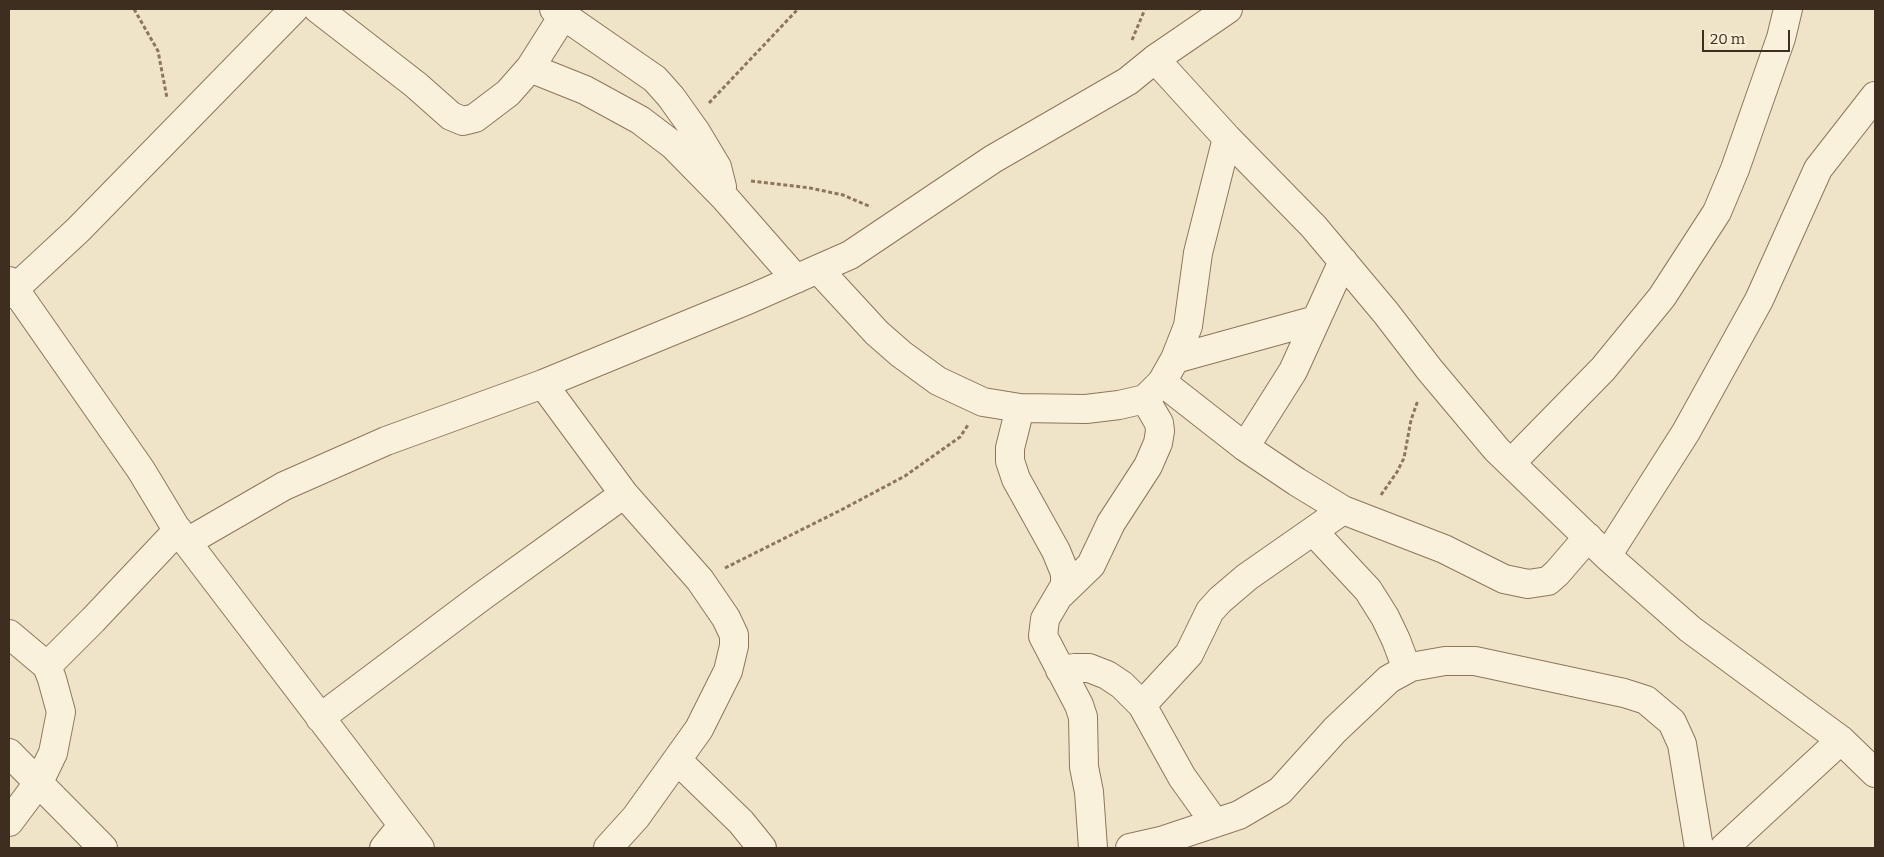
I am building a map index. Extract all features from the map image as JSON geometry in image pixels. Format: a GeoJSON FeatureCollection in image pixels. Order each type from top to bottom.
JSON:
{"type":"FeatureCollection","features":[{"type":"Feature","properties":{"kind":"street"},"geometry":{"type":"LineString","coordinates":[[318,9],[416,85],[451,116],[462,121],[475,118],[508,93],[530,68],[558,12],[655,79],[671,97],[717,167],[723,188]]}},
{"type":"Feature","properties":{"kind":"street"},"geometry":{"type":"LineString","coordinates":[[47,666],[182,536],[284,486],[377,445],[543,384],[850,255],[962,182],[993,159],[1128,81],[1155,59],[1228,9]]}},
{"type":"Feature","properties":{"kind":"street"},"geometry":{"type":"LineString","coordinates":[[1510,463],[1603,369],[1662,297],[1717,212],[1741,152],[1788,9]]}},
{"type":"Feature","properties":{"kind":"street"},"geometry":{"type":"LineString","coordinates":[[284,11],[168,139],[78,230],[11,288],[141,470],[182,536],[420,848]]}},
{"type":"Feature","properties":{"kind":"street"},"geometry":{"type":"LineString","coordinates":[[1155,59],[1227,138],[1314,227],[1386,313],[1428,369],[1510,463],[1607,556],[1690,629],[1841,740],[1875,772]]}},
{"type":"Feature","properties":{"kind":"street"},"geometry":{"type":"LineString","coordinates":[[530,68],[585,90],[640,120],[673,145],[723,188],[807,274],[901,354],[938,381],[983,402],[1020,408],[1086,409],[1119,406],[1161,380],[1316,320]]}},
{"type":"Feature","properties":{"kind":"street"},"geometry":{"type":"LineString","coordinates":[[1607,556],[1686,432],[1758,300],[1818,169],[1875,96]]}},
{"type":"Feature","properties":{"kind":"street"},"geometry":{"type":"LineString","coordinates":[[1061,594],[1091,565],[1111,523],[1148,466],[1158,443],[1161,380],[1188,326],[1198,253],[1227,138]]}},
{"type":"Feature","properties":{"kind":"street"},"geometry":{"type":"LineString","coordinates":[[1245,447],[1293,371],[1343,261]]}},
{"type":"Feature","properties":{"kind":"street"},"geometry":{"type":"LineString","coordinates":[[1161,380],[1245,447],[1297,482],[1351,513],[1444,549],[1504,579],[1528,584],[1548,581],[1588,537]]}},
{"type":"Feature","properties":{"kind":"street"},"geometry":{"type":"LineString","coordinates":[[543,384],[624,494],[700,580],[726,618],[734,635],[734,646],[728,671],[699,729],[636,817],[608,848]]}},
{"type":"Feature","properties":{"kind":"street"},"geometry":{"type":"LineString","coordinates":[[1020,408],[1010,448],[1010,461],[1016,480],[1056,551],[1065,573],[1065,585],[1045,619],[1043,636],[1079,705],[1083,718],[1084,767],[1089,792],[1093,848]]}},
{"type":"Feature","properties":{"kind":"street"},"geometry":{"type":"LineString","coordinates":[[320,718],[481,597],[624,494]]}},
{"type":"Feature","properties":{"kind":"street"},"geometry":{"type":"LineString","coordinates":[[1142,705],[1189,654],[1210,611],[1220,600],[1247,577],[1313,531],[1351,513]]}},
{"type":"Feature","properties":{"kind":"street"},"geometry":{"type":"LineString","coordinates":[[1313,531],[1368,590],[1386,617],[1407,669]]}},
{"type":"Feature","properties":{"kind":"street"},"geometry":{"type":"LineString","coordinates":[[9,634],[47,666],[61,712],[53,753],[39,782],[9,822]]}},
{"type":"Feature","properties":{"kind":"street"},"geometry":{"type":"LineString","coordinates":[[1130,848],[1205,834],[1280,791],[1335,730],[1389,680],[1407,669],[1445,661],[1475,661],[1624,693],[1646,700],[1672,722],[1682,744],[1699,848]]}},
{"type":"Feature","properties":{"kind":"street"},"geometry":{"type":"LineString","coordinates":[[1060,670],[1089,668],[1107,675],[1122,685],[1142,705],[1182,777],[1205,834]]}},
{"type":"Feature","properties":{"kind":"street"},"geometry":{"type":"LineString","coordinates":[[1724,848],[1841,740]]}},
{"type":"Feature","properties":{"kind":"street"},"geometry":{"type":"LineString","coordinates":[[9,754],[103,848]]}},
{"type":"Feature","properties":{"kind":"street"},"geometry":{"type":"LineString","coordinates":[[677,760],[741,822],[762,848]]}},
{"type":"Feature","properties":{"kind":"street"},"geometry":{"type":"LineString","coordinates":[[384,848],[402,826]]}},
{"type":"Feature","properties":{"kind":"path"},"geometry":{"type":"LineString","coordinates":[[134,9],[158,51],[167,93],[168,139]]}},
{"type":"Feature","properties":{"kind":"path"},"geometry":{"type":"LineString","coordinates":[[690,124],[798,9]]}},
{"type":"Feature","properties":{"kind":"path"},"geometry":{"type":"LineString","coordinates":[[723,188],[810,188],[843,195],[903,219]]}},
{"type":"Feature","properties":{"kind":"path"},"geometry":{"type":"LineString","coordinates":[[1351,513],[1384,492],[1404,458],[1411,420],[1428,369]]}},
{"type":"Feature","properties":{"kind":"path"},"geometry":{"type":"LineString","coordinates":[[700,580],[905,476],[960,437],[983,402]]}}]}
